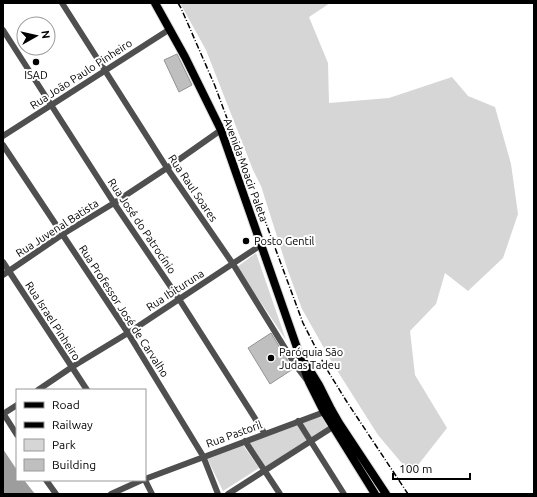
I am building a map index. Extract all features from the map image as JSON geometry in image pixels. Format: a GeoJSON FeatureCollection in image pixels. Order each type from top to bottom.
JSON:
{"type":"FeatureCollection","features":[{"type":"Feature","properties":{"kind":"main road","name":"Avenida Moacir Paleta"},"geometry":{"type":"LineString","coordinates":[[154,3],[185,57],[221,130],[309,382],[336,424],[375,494]]}},
{"type":"Feature","properties":{"kind":"main road","name":"Avenida Moacir Paleta"},"geometry":{"type":"LineString","coordinates":[[299,353],[319,385],[328,411]]}},
{"type":"Feature","properties":{"kind":"main road","name":"Avenida Moacir Paleta"},"geometry":{"type":"LineString","coordinates":[[336,424],[386,494]]}},
{"type":"Feature","properties":{"kind":"street","name":"Rua Raul Soares"},"geometry":{"type":"LineString","coordinates":[[62,3],[167,168],[233,264],[296,366],[309,382]]}},
{"type":"Feature","properties":{"kind":"street","name":"Rua João Paulo Pinheiro"},"geometry":{"type":"LineString","coordinates":[[3,136],[170,29]]}},
{"type":"Feature","properties":{"kind":"street","name":"Rua José do Patrocínio"},"geometry":{"type":"LineString","coordinates":[[3,30],[114,203],[179,299],[265,434]]}},
{"type":"Feature","properties":{"kind":"street","name":"Rua Juvenal Batista"},"geometry":{"type":"LineString","coordinates":[[3,275],[63,234],[167,168],[221,130]]}},
{"type":"Feature","properties":{"kind":"street","name":"Rua Professor José de Carvalho"},"geometry":{"type":"LineString","coordinates":[[3,145],[128,333],[203,456],[218,494]]}},
{"type":"Feature","properties":{"kind":"street","name":"Rua Ibituruna"},"geometry":{"type":"LineString","coordinates":[[39,389],[72,366],[128,333],[261,245]]}},
{"type":"Feature","properties":{"kind":"street","name":"Rua Israel Pinheiro"},"geometry":{"type":"LineString","coordinates":[[3,262],[86,389]]}},
{"type":"Feature","properties":{"kind":"street"},"geometry":{"type":"LineString","coordinates":[[16,406],[3,414],[16,434]]}},
{"type":"Feature","properties":{"kind":"street","name":"Rua Pastoril"},"geometry":{"type":"LineString","coordinates":[[146,479],[203,456],[328,411]]}},
{"type":"Feature","properties":{"kind":"street"},"geometry":{"type":"LineString","coordinates":[[298,421],[344,494]]}},
{"type":"Feature","properties":{"kind":"street"},"geometry":{"type":"LineString","coordinates":[[228,494],[336,424]]}},
{"type":"Feature","properties":{"kind":"street"},"geometry":{"type":"LineString","coordinates":[[245,441],[280,494]]}},
{"type":"Feature","properties":{"kind":"street"},"geometry":{"type":"LineString","coordinates":[[47,481],[56,494]]}},
{"type":"Feature","properties":{"kind":"street"},"geometry":{"type":"LineString","coordinates":[[111,494],[140,481]]}},
{"type":"Feature","properties":{"kind":"street"},"geometry":{"type":"LineString","coordinates":[[146,481],[152,494]]}},
{"type":"Feature","properties":{"kind":"green space"},"geometry":{"type":"Polygon","coordinates":[[[180,3],[330,3],[309,17],[328,63],[329,103],[389,98],[452,77],[468,96],[495,107],[511,164],[518,214],[503,258],[468,291],[445,273],[436,304],[410,331],[415,375],[447,428],[411,474],[378,435],[333,364],[302,309],[288,271],[261,186],[253,170],[206,50],[180,3]]]}},
{"type":"Feature","properties":{"kind":"green space"},"geometry":{"type":"Polygon","coordinates":[[[256,253],[286,340],[237,267],[256,253]]]}},
{"type":"Feature","properties":{"kind":"green space"},"geometry":{"type":"Polygon","coordinates":[[[324,412],[332,426],[310,440],[299,421],[324,412]]]}},
{"type":"Feature","properties":{"kind":"green space"},"geometry":{"type":"Polygon","coordinates":[[[298,422],[309,441],[265,467],[247,442],[298,422]]]}},
{"type":"Feature","properties":{"kind":"green space"},"geometry":{"type":"Polygon","coordinates":[[[243,445],[259,468],[223,491],[207,458],[243,445]]]}},
{"type":"Feature","properties":{"kind":"shaded area"},"geometry":{"type":"Polygon","coordinates":[[[3,449],[16,468],[16,481],[25,481],[35,494],[3,494],[3,449]]]}},
{"type":"Feature","properties":{"kind":"building"},"geometry":{"type":"Polygon","coordinates":[[[177,54],[192,85],[179,92],[164,60],[177,54]]]}},
{"type":"Feature","properties":{"kind":"building","name":"Paróquia São Judas Tadeu"},"geometry":{"type":"Polygon","coordinates":[[[271,333],[293,369],[270,384],[248,348],[271,333]]]}},
{"type":"Feature","properties":{"kind":"railway"},"geometry":{"type":"LineString","coordinates":[[178,3],[215,86],[303,323],[326,368],[408,494]]}},
{"type":"Feature","properties":{"kind":"place","name":"ISAD"},"geometry":{"type":"Point","coordinates":[36,62]}},
{"type":"Feature","properties":{"kind":"place","name":"Posto Gentil"},"geometry":{"type":"Point","coordinates":[246,241]}},
{"type":"Feature","properties":{"kind":"place","name":"Paróquia São Judas Tadeu"},"geometry":{"type":"Point","coordinates":[271,358]}}]}
